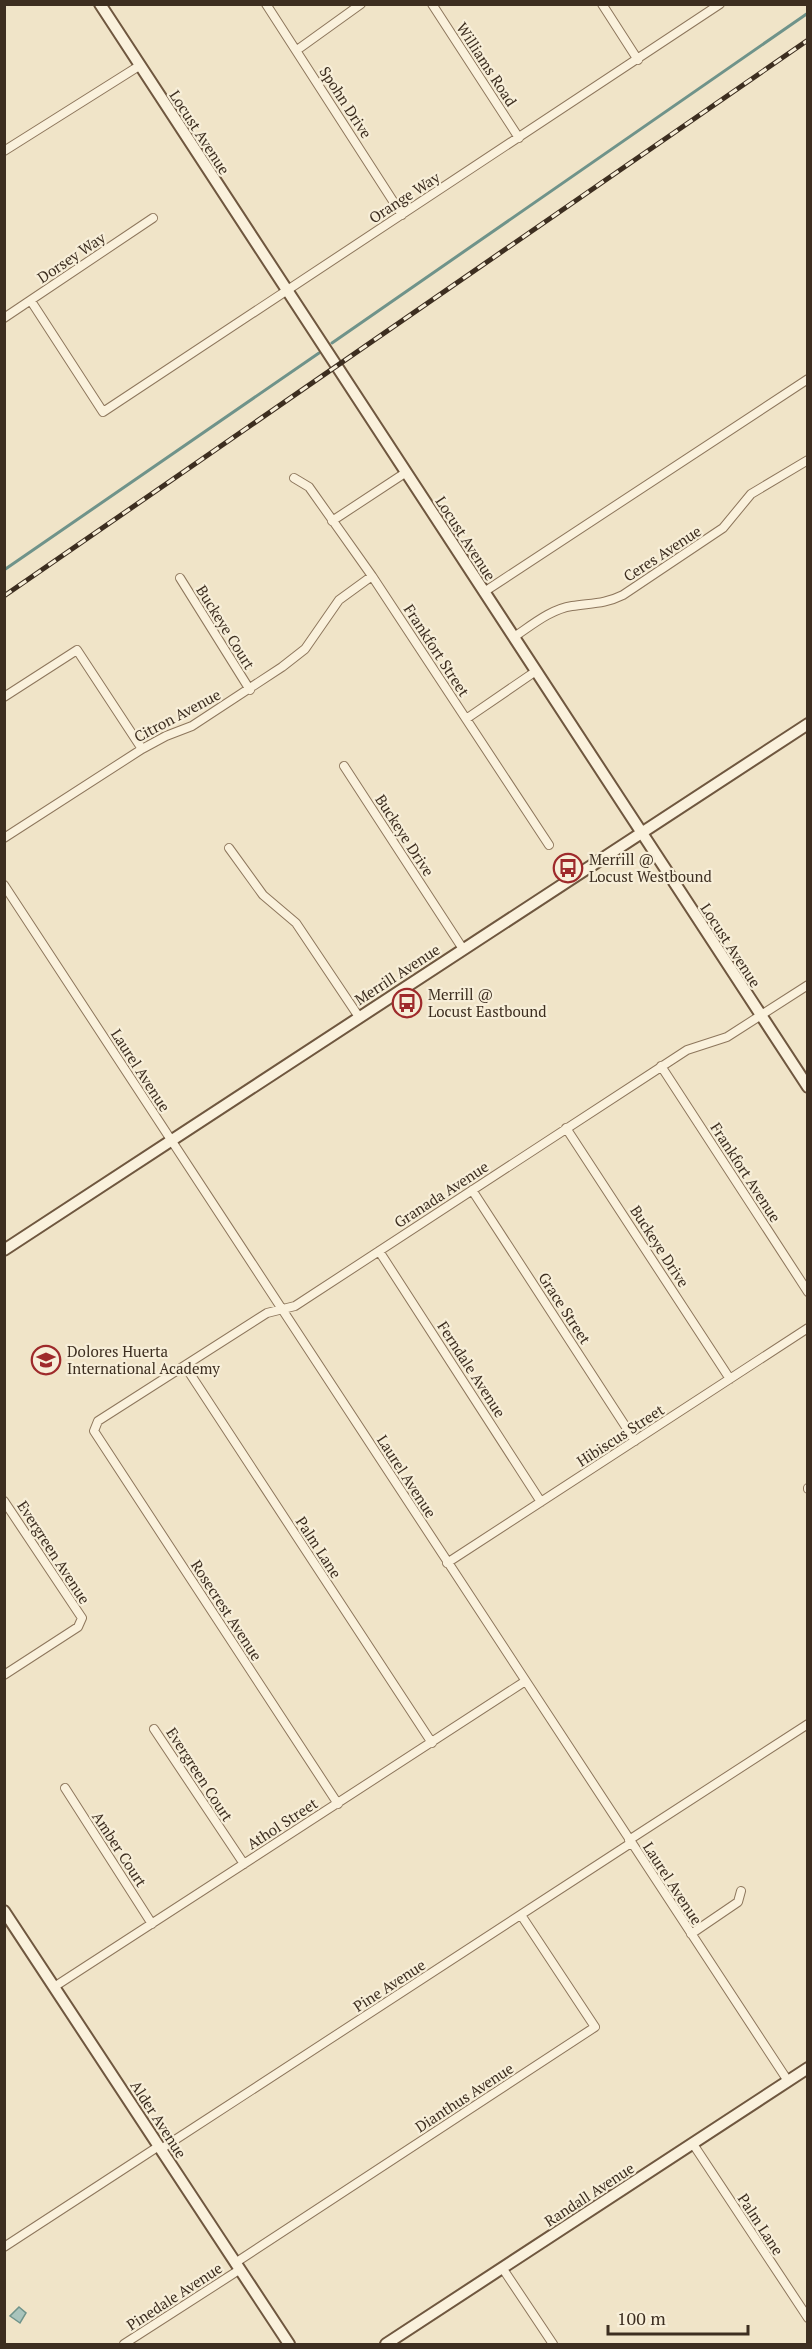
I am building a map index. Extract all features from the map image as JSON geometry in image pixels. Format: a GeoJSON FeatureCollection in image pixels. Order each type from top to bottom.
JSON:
{"type":"FeatureCollection","features":[{"type":"Feature","properties":{"kind":"street","name":"Locust Avenue"},"geometry":{"type":"LineString","coordinates":[[100,4],[807,1087]]}},
{"type":"Feature","properties":{"kind":"street","name":"Spohn Drive"},"geometry":{"type":"LineString","coordinates":[[266,4],[402,215]]}},
{"type":"Feature","properties":{"kind":"street"},"geometry":{"type":"LineString","coordinates":[[297,50],[361,4]]}},
{"type":"Feature","properties":{"kind":"street","name":"Williams Road"},"geometry":{"type":"LineString","coordinates":[[432,4],[519,138]]}},
{"type":"Feature","properties":{"kind":"street"},"geometry":{"type":"LineString","coordinates":[[602,4],[638,60]]}},
{"type":"Feature","properties":{"kind":"street","name":"Orange Way"},"geometry":{"type":"LineString","coordinates":[[31,301],[104,412],[720,4]]}},
{"type":"Feature","properties":{"kind":"street"},"geometry":{"type":"LineString","coordinates":[[4,151],[139,66]]}},
{"type":"Feature","properties":{"kind":"street","name":"Dorsey Way"},"geometry":{"type":"LineString","coordinates":[[4,318],[153,218]]}},
{"type":"Feature","properties":{"kind":"street"},"geometry":{"type":"LineString","coordinates":[[484,592],[807,379]]}},
{"type":"Feature","properties":{"kind":"street","name":"Ceres Avenue"},"geometry":{"type":"LineString","coordinates":[[514,637],[553,612],[572,606],[609,602],[623,595],[723,528],[751,494],[807,460]]}},
{"type":"Feature","properties":{"kind":"street"},"geometry":{"type":"LineString","coordinates":[[332,521],[405,473]]}},
{"type":"Feature","properties":{"kind":"street","name":"Frankfort Street"},"geometry":{"type":"LineString","coordinates":[[294,478],[309,487],[372,576],[549,845]]}},
{"type":"Feature","properties":{"kind":"street","name":"Citron Avenue"},"geometry":{"type":"LineString","coordinates":[[4,838],[142,749],[192,726],[250,690],[305,649],[339,600],[372,576]]}},
{"type":"Feature","properties":{"kind":"street","name":"Buckeye Court"},"geometry":{"type":"LineString","coordinates":[[180,578],[250,690]]}},
{"type":"Feature","properties":{"kind":"street"},"geometry":{"type":"LineString","coordinates":[[4,697],[77,650],[142,749]]}},
{"type":"Feature","properties":{"kind":"street"},"geometry":{"type":"LineString","coordinates":[[466,719],[536,671]]}},
{"type":"Feature","properties":{"kind":"street","name":"Merrill Avenue"},"geometry":{"type":"LineString","coordinates":[[4,1250],[807,724]]}},
{"type":"Feature","properties":{"kind":"street","name":"Buckeye Drive"},"geometry":{"type":"LineString","coordinates":[[344,766],[463,949]]}},
{"type":"Feature","properties":{"kind":"street"},"geometry":{"type":"LineString","coordinates":[[229,848],[263,895],[296,923],[359,1017]]}},
{"type":"Feature","properties":{"kind":"street","name":"Laurel Avenue"},"geometry":{"type":"LineString","coordinates":[[4,885],[170,1141],[283,1309],[524,1682],[788,2081]]}},
{"type":"Feature","properties":{"kind":"street"},"geometry":{"type":"LineString","coordinates":[[4,906],[14,900]]}},
{"type":"Feature","properties":{"kind":"street","name":"Granada Avenue"},"geometry":{"type":"LineString","coordinates":[[94,1431],[98,1421],[267,1313],[295,1305],[661,1066],[687,1050],[727,1037],[807,985]]}},
{"type":"Feature","properties":{"kind":"street","name":"Frankfort Avenue"},"geometry":{"type":"LineString","coordinates":[[661,1066],[807,1292]]}},
{"type":"Feature","properties":{"kind":"street","name":"Buckeye Drive"},"geometry":{"type":"LineString","coordinates":[[566,1128],[730,1379]]}},
{"type":"Feature","properties":{"kind":"street","name":"Grace Street"},"geometry":{"type":"LineString","coordinates":[[472,1190],[634,1442]]}},
{"type":"Feature","properties":{"kind":"street","name":"Ferndale Avenue"},"geometry":{"type":"LineString","coordinates":[[379,1251],[541,1502]]}},
{"type":"Feature","properties":{"kind":"street","name":"Hibiscus Street"},"geometry":{"type":"LineString","coordinates":[[447,1563],[807,1328]]}},
{"type":"Feature","properties":{"kind":"street","name":"Palm Lane"},"geometry":{"type":"LineString","coordinates":[[185,1366],[432,1743]]}},
{"type":"Feature","properties":{"kind":"street","name":"Rosecrest Avenue"},"geometry":{"type":"LineString","coordinates":[[94,1431],[338,1804]]}},
{"type":"Feature","properties":{"kind":"street","name":"Evergreen Avenue"},"geometry":{"type":"LineString","coordinates":[[4,1501],[82,1618],[78,1627],[4,1675]]}},
{"type":"Feature","properties":{"kind":"street","name":"Athol Street"},"geometry":{"type":"LineString","coordinates":[[54,1987],[524,1682]]}},
{"type":"Feature","properties":{"kind":"street","name":"Pine Avenue"},"geometry":{"type":"LineString","coordinates":[[4,2247],[521,1915],[807,1724]]}},
{"type":"Feature","properties":{"kind":"street","name":"Evergreen Court"},"geometry":{"type":"LineString","coordinates":[[154,1729],[243,1864]]}},
{"type":"Feature","properties":{"kind":"street","name":"Amber Court"},"geometry":{"type":"LineString","coordinates":[[65,1788],[152,1924]]}},
{"type":"Feature","properties":{"kind":"street"},"geometry":{"type":"LineString","coordinates":[[691,1934],[738,1902],[741,1891]]}},
{"type":"Feature","properties":{"kind":"street","name":"Alder Avenue"},"geometry":{"type":"LineString","coordinates":[[4,1911],[289,2344]]}},
{"type":"Feature","properties":{"kind":"street","name":"Dianthus Avenue"},"geometry":{"type":"LineString","coordinates":[[237,2266],[595,2027],[521,1915]]}},
{"type":"Feature","properties":{"kind":"street","name":"Randall Avenue"},"geometry":{"type":"LineString","coordinates":[[386,2344],[807,2068]]}},
{"type":"Feature","properties":{"kind":"street","name":"Palm Lane"},"geometry":{"type":"LineString","coordinates":[[693,2144],[807,2318]]}},
{"type":"Feature","properties":{"kind":"street","name":"Pinedale Avenue"},"geometry":{"type":"LineString","coordinates":[[124,2344],[237,2266]]}},
{"type":"Feature","properties":{"kind":"street"},"geometry":{"type":"LineString","coordinates":[[503,2269],[554,2344]]}},
{"type":"Feature","properties":{"kind":"water"},"geometry":{"type":"Polygon","coordinates":[[[19,2307],[26,2313],[20,2323],[10,2316],[19,2307]]]}},
{"type":"Feature","properties":{"kind":"waterway"},"geometry":{"type":"LineString","coordinates":[[332,343],[808,13]]}},
{"type":"Feature","properties":{"kind":"waterway"},"geometry":{"type":"LineString","coordinates":[[4,570],[319,353]]}},
{"type":"Feature","properties":{"kind":"railway"},"geometry":{"type":"LineString","coordinates":[[4,596],[808,40]]}},
{"type":"Feature","properties":{"kind":"place","name":"Merrill @ Locust Westbound"},"geometry":{"type":"Point","coordinates":[568,868]}},
{"type":"Feature","properties":{"kind":"place","name":"Merrill @ Locust Eastbound"},"geometry":{"type":"Point","coordinates":[407,1003]}},
{"type":"Feature","properties":{"kind":"place","name":"Dolores Huerta International Academy"},"geometry":{"type":"Point","coordinates":[46,1360]}}]}
